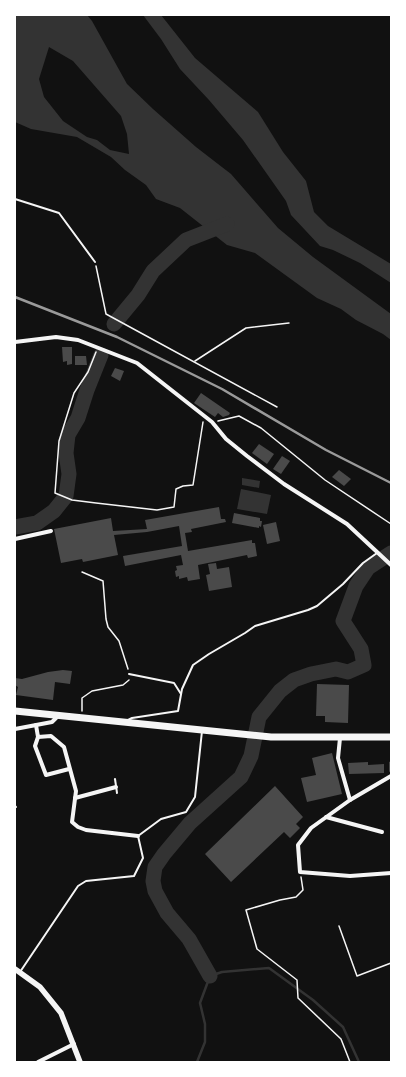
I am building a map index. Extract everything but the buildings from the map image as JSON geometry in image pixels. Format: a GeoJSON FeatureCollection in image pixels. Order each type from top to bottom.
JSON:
{"type":"FeatureCollection","features":[{"type":"Feature","properties":{"kind":"highway"},"geometry":{"type":"LineString","coordinates":[[15,711],[57,717],[271,737],[391,737]]}},
{"type":"Feature","properties":{"kind":"street"},"geometry":{"type":"LineString","coordinates":[[15,342],[56,337],[78,340],[137,363],[212,422],[226,439],[247,456],[284,484],[347,524],[377,554],[391,565]]}},
{"type":"Feature","properties":{"kind":"street"},"geometry":{"type":"LineString","coordinates":[[15,539],[51,531]]}},
{"type":"Feature","properties":{"kind":"street"},"geometry":{"type":"LineString","coordinates":[[15,729],[52,722],[57,717]]}},
{"type":"Feature","properties":{"kind":"street"},"geometry":{"type":"LineString","coordinates":[[36,725],[38,737],[35,746],[46,775],[70,768]]}},
{"type":"Feature","properties":{"kind":"street"},"geometry":{"type":"LineString","coordinates":[[38,737],[51,736],[64,747],[76,791],[72,822],[78,827],[86,830],[138,836]]}},
{"type":"Feature","properties":{"kind":"street"},"geometry":{"type":"LineString","coordinates":[[340,738],[338,758],[350,800]]}},
{"type":"Feature","properties":{"kind":"street"},"geometry":{"type":"LineString","coordinates":[[391,778],[350,800],[310,828],[298,845],[300,872],[350,876],[391,873]]}},
{"type":"Feature","properties":{"kind":"street"},"geometry":{"type":"LineString","coordinates":[[75,798],[116,787]]}},
{"type":"Feature","properties":{"kind":"street"},"geometry":{"type":"LineString","coordinates":[[326,817],[382,832]]}},
{"type":"Feature","properties":{"kind":"street"},"geometry":{"type":"LineString","coordinates":[[17,970],[40,987],[61,1014],[80,1062]]}},
{"type":"Feature","properties":{"kind":"street"},"geometry":{"type":"LineString","coordinates":[[38,1062],[74,1044]]}},
{"type":"Feature","properties":{"kind":"lane"},"geometry":{"type":"LineString","coordinates":[[15,199],[59,213],[78,241],[95,262]]}},
{"type":"Feature","properties":{"kind":"lane"},"geometry":{"type":"LineString","coordinates":[[123,723],[132,718],[178,711],[182,689],[193,665],[255,626],[317,606],[343,584],[363,563],[377,554]]}},
{"type":"Feature","properties":{"kind":"lane"},"geometry":{"type":"LineString","coordinates":[[129,674],[174,683],[181,695]]}},
{"type":"Feature","properties":{"kind":"lane"},"geometry":{"type":"LineString","coordinates":[[17,970],[78,886],[86,881],[134,876],[143,858],[138,836],[160,819],[186,812],[194,797],[202,730]]}},
{"type":"Feature","properties":{"kind":"lane"},"geometry":{"type":"LineString","coordinates":[[115,779],[118,793]]}},
{"type":"Feature","properties":{"kind":"path"},"geometry":{"type":"LineString","coordinates":[[95,262],[106,314],[277,407]]}},
{"type":"Feature","properties":{"kind":"path"},"geometry":{"type":"LineString","coordinates":[[194,361],[246,328],[289,323]]}},
{"type":"Feature","properties":{"kind":"path"},"geometry":{"type":"LineString","coordinates":[[98,347],[88,372],[74,393],[58,442],[54,493],[72,500],[157,510],[174,507],[176,489],[182,486],[193,485],[204,416]]}},
{"type":"Feature","properties":{"kind":"path"},"geometry":{"type":"LineString","coordinates":[[212,422],[239,416],[261,428],[325,480],[391,524]]}},
{"type":"Feature","properties":{"kind":"path"},"geometry":{"type":"LineString","coordinates":[[82,572],[103,581],[108,627],[119,641],[130,678],[124,685],[92,691],[82,698],[82,719]]}},
{"type":"Feature","properties":{"kind":"path"},"geometry":{"type":"LineString","coordinates":[[300,872],[303,890],[296,897],[246,910],[257,949],[297,980],[298,998],[341,1039],[350,1062]]}},
{"type":"Feature","properties":{"kind":"path"},"geometry":{"type":"LineString","coordinates":[[339,926],[357,976],[391,963]]}},
{"type":"Feature","properties":{"kind":"shaded area"},"geometry":{"type":"Polygon","coordinates":[[[15,15],[87,15],[92,21],[127,84],[196,147],[231,174],[278,228],[313,257],[391,314],[391,340],[383,334],[356,320],[341,309],[317,298],[255,253],[227,245],[180,208],[156,199],[146,185],[125,170],[111,157],[77,137],[31,129],[15,122],[15,15]],[[49,47],[39,79],[44,97],[63,121],[87,137],[97,140],[110,150],[129,154],[127,134],[121,116],[73,61],[49,47]]]}},
{"type":"Feature","properties":{"kind":"shaded area"},"geometry":{"type":"Polygon","coordinates":[[[143,15],[161,15],[195,58],[258,112],[283,152],[306,181],[314,212],[328,226],[391,264],[391,283],[360,263],[333,250],[320,246],[291,215],[286,201],[243,140],[180,69],[161,39],[143,15]]]}},
{"type":"Feature","properties":{"kind":"shaded area"},"geometry":{"type":"Polygon","coordinates":[[[242,478],[260,481],[259,488],[242,485],[242,478]]]}},
{"type":"Feature","properties":{"kind":"shaded area"},"geometry":{"type":"Polygon","coordinates":[[[241,489],[271,495],[267,514],[237,509],[241,489]]]}},
{"type":"Feature","properties":{"kind":"waterway"},"geometry":{"type":"LineString","coordinates":[[114,324],[138,295],[153,271],[186,240],[227,224]]}},
{"type":"Feature","properties":{"kind":"waterway"},"geometry":{"type":"LineString","coordinates":[[15,527],[37,523],[54,511],[66,496],[69,474],[66,453],[68,435],[78,418],[101,355]]}},
{"type":"Feature","properties":{"kind":"waterway"},"geometry":{"type":"LineString","coordinates":[[210,976],[189,939],[167,913],[155,891],[153,881],[155,867],[190,823],[241,777],[251,756],[259,717],[280,691],[294,680],[311,674],[336,669],[348,672],[364,665],[361,649],[343,621],[356,586],[368,568],[391,553]]}},
{"type":"Feature","properties":{"kind":"waterway"},"geometry":{"type":"LineString","coordinates":[[197,1062],[205,1042],[205,1024],[200,1003],[210,976],[222,972],[269,968],[313,1000],[343,1027],[359,1062]]}},
{"type":"Feature","properties":{"kind":"railway"},"geometry":{"type":"LineString","coordinates":[[15,297],[117,337],[222,389],[326,450],[391,483]]}}]}
